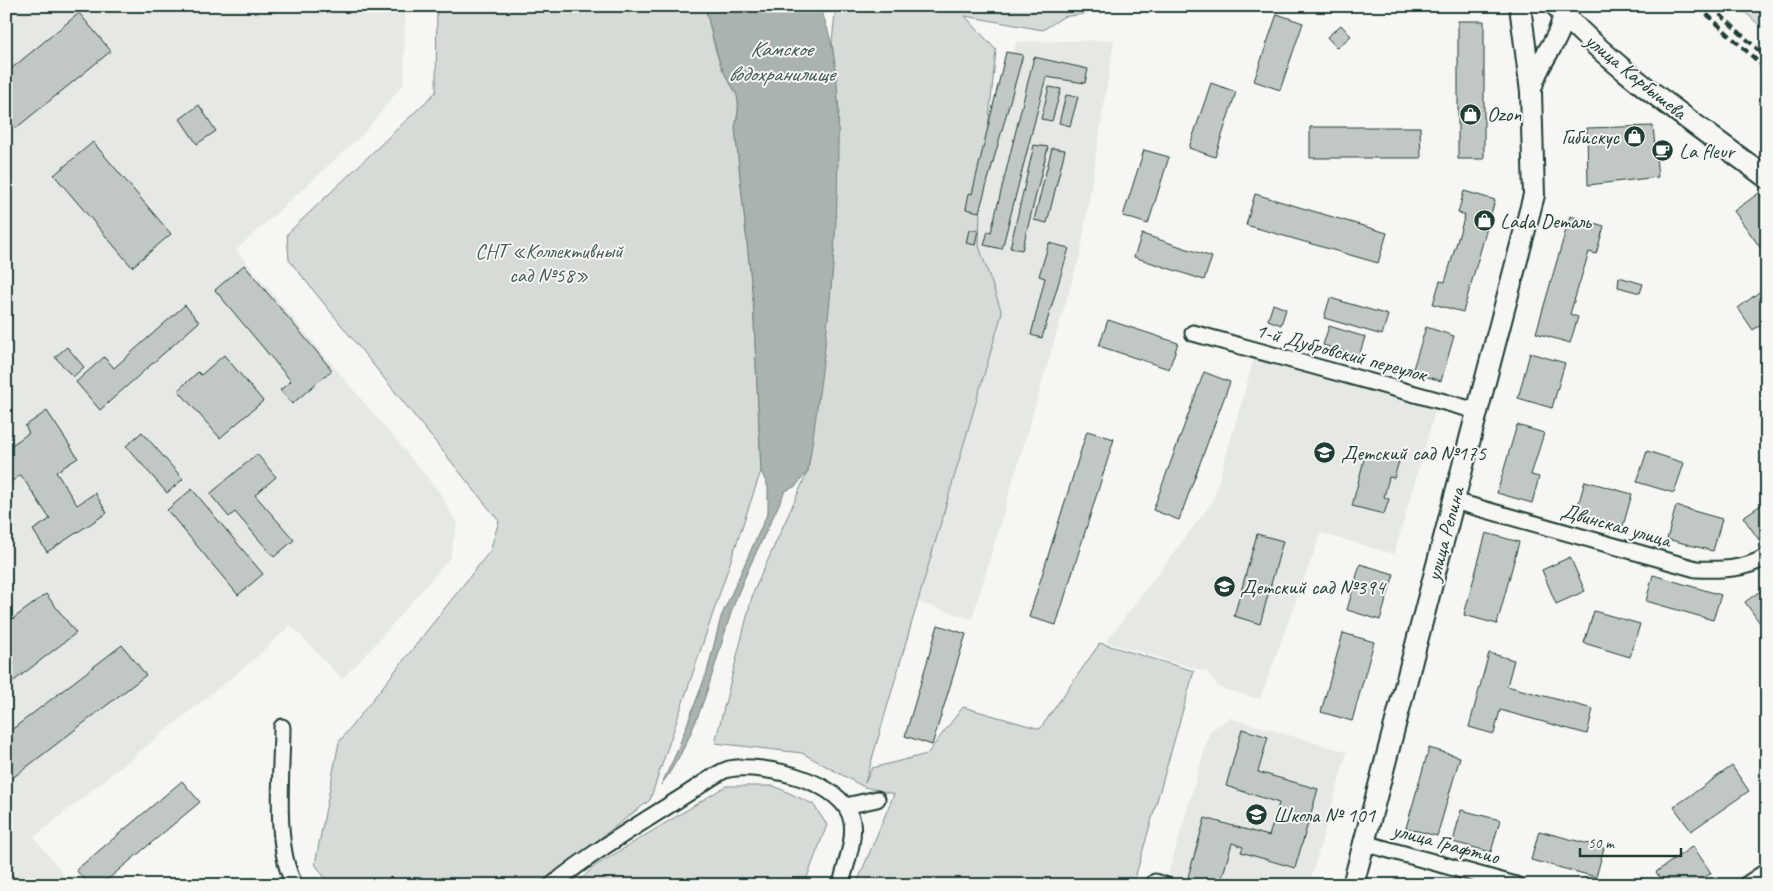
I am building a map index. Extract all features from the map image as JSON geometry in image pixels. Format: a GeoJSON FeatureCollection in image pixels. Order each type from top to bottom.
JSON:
{"type":"FeatureCollection","features":[{"type":"Feature","properties":{"kind":"main road"},"geometry":{"type":"LineString","coordinates":[[1523,9],[1531,92]]}},
{"type":"Feature","properties":{"kind":"main road"},"geometry":{"type":"LineString","coordinates":[[1531,92],[1538,69],[1552,48],[1562,26],[1560,10]]}},
{"type":"Feature","properties":{"kind":"main road","name":"улица Карбышева"},"geometry":{"type":"LineString","coordinates":[[1560,10],[1589,39],[1650,90],[1767,178]]}},
{"type":"Feature","properties":{"kind":"main road"},"geometry":{"type":"LineString","coordinates":[[1552,48],[1568,41],[1589,39]]}},
{"type":"Feature","properties":{"kind":"main road","name":"улица Репина"},"geometry":{"type":"LineString","coordinates":[[1353,885],[1534,195],[1531,92]]}},
{"type":"Feature","properties":{"kind":"street","name":"1-й Дубровский переулок"},"geometry":{"type":"LineString","coordinates":[[1193,333],[1477,411]]}},
{"type":"Feature","properties":{"kind":"street","name":"Двинская улица"},"geometry":{"type":"LineString","coordinates":[[1454,501],[1696,569],[1721,570],[1756,563],[1767,556]]}},
{"type":"Feature","properties":{"kind":"street"},"geometry":{"type":"LineString","coordinates":[[282,727],[282,852],[289,876],[295,885]]}},
{"type":"Feature","properties":{"kind":"street"},"geometry":{"type":"LineString","coordinates":[[552,885],[622,835],[728,769],[769,768],[809,781],[833,792],[846,806],[852,820],[852,839],[841,885]]}},
{"type":"Feature","properties":{"kind":"street"},"geometry":{"type":"LineString","coordinates":[[846,806],[877,799]]}},
{"type":"Feature","properties":{"kind":"street","name":"улица Графтио"},"geometry":{"type":"LineString","coordinates":[[1364,843],[1516,885]]}},
{"type":"Feature","properties":{"kind":"street"},"geometry":{"type":"LineString","coordinates":[[1746,885],[1767,870]]}},
{"type":"Feature","properties":{"kind":"shaded area"},"geometry":{"type":"Polygon","coordinates":[[[6,6],[405,6],[404,83],[364,133],[236,250],[440,493],[457,524],[450,558],[371,649],[342,679],[291,625],[253,660],[34,837],[72,885],[6,885],[6,6]]]}},
{"type":"Feature","properties":{"kind":"shaded area"},"geometry":{"type":"Polygon","coordinates":[[[1114,40],[1081,251],[972,619],[918,602],[1002,313],[979,246],[980,207],[1016,42],[1114,40]]]}},
{"type":"Feature","properties":{"kind":"shaded area"},"geometry":{"type":"Polygon","coordinates":[[[1254,359],[1340,384],[1372,386],[1437,405],[1394,554],[1321,533],[1260,699],[1220,688],[1207,672],[1106,642],[1213,501],[1254,359]]]}},
{"type":"Feature","properties":{"kind":"shaded area","name":"Школа № 101"},"geometry":{"type":"Polygon","coordinates":[[[1230,718],[1347,752],[1309,885],[1189,885],[1167,879],[1210,731],[1230,718]]]}},
{"type":"Feature","properties":{"kind":"green space","name":"СНТ «Коллективный сад №58»"},"geometry":{"type":"Polygon","coordinates":[[[437,6],[705,6],[713,42],[725,74],[738,99],[735,128],[753,300],[761,471],[650,800],[539,885],[330,885],[315,864],[339,742],[490,551],[499,521],[289,260],[287,234],[436,92],[437,6]]]}},
{"type":"Feature","properties":{"kind":"green space"},"geometry":{"type":"Polygon","coordinates":[[[836,6],[1134,6],[1063,17],[1043,30],[965,16],[996,50],[980,207],[979,246],[1002,313],[865,783],[872,768],[927,754],[963,707],[1040,729],[1100,643],[1194,671],[1133,885],[856,885],[894,794],[864,787],[802,753],[715,743],[753,593],[808,471],[839,111],[832,41],[836,6]]]}},
{"type":"Feature","properties":{"kind":"green space"},"geometry":{"type":"Polygon","coordinates":[[[1738,6],[1767,6],[1767,32],[1738,6]]]}},
{"type":"Feature","properties":{"kind":"green space"},"geometry":{"type":"Polygon","coordinates":[[[726,786],[774,786],[813,804],[827,825],[804,885],[575,885],[595,866],[726,786]]]}},
{"type":"Feature","properties":{"kind":"water","name":"Камское водохранилище"},"geometry":{"type":"Polygon","coordinates":[[[705,6],[819,6],[831,40],[838,93],[836,229],[825,350],[808,471],[796,486],[785,491],[756,552],[731,613],[711,680],[695,724],[674,765],[661,785],[675,756],[707,672],[721,617],[768,512],[768,487],[761,471],[753,300],[735,128],[738,99],[720,63],[705,6]]]}},
{"type":"Feature","properties":{"kind":"building"},"geometry":{"type":"Polygon","coordinates":[[[79,13],[111,51],[16,128],[6,116],[6,73],[79,13]]]}},
{"type":"Feature","properties":{"kind":"building"},"geometry":{"type":"Polygon","coordinates":[[[1277,14],[1303,23],[1280,90],[1254,81],[1277,14]]]}},
{"type":"Feature","properties":{"kind":"building"},"geometry":{"type":"Polygon","coordinates":[[[1458,21],[1484,21],[1484,159],[1458,159],[1458,21]]]}},
{"type":"Feature","properties":{"kind":"building"},"geometry":{"type":"Polygon","coordinates":[[[1341,25],[1351,36],[1337,48],[1327,37],[1341,25]]]}},
{"type":"Feature","properties":{"kind":"building"},"geometry":{"type":"Polygon","coordinates":[[[1006,52],[1023,55],[979,212],[966,209],[969,193],[972,194],[1006,52]]]}},
{"type":"Feature","properties":{"kind":"building"},"geometry":{"type":"Polygon","coordinates":[[[1034,57],[1088,69],[1085,83],[1046,77],[1002,249],[984,245],[988,231],[991,232],[1034,57]]]}},
{"type":"Feature","properties":{"kind":"building"},"geometry":{"type":"Polygon","coordinates":[[[1211,83],[1236,92],[1215,157],[1189,148],[1211,83]]]}},
{"type":"Feature","properties":{"kind":"building"},"geometry":{"type":"Polygon","coordinates":[[[1049,87],[1061,89],[1052,121],[1041,119],[1049,87]]]}},
{"type":"Feature","properties":{"kind":"building"},"geometry":{"type":"Polygon","coordinates":[[[1066,95],[1078,97],[1070,126],[1059,123],[1066,95]]]}},
{"type":"Feature","properties":{"kind":"building"},"geometry":{"type":"Polygon","coordinates":[[[199,105],[216,131],[197,144],[180,119],[199,105]]]}},
{"type":"Feature","properties":{"kind":"building"},"geometry":{"type":"Polygon","coordinates":[[[1653,126],[1658,177],[1588,185],[1587,128],[1653,126]]]}},
{"type":"Feature","properties":{"kind":"building"},"geometry":{"type":"Polygon","coordinates":[[[1310,127],[1420,127],[1421,158],[1310,158],[1310,127]]]}},
{"type":"Feature","properties":{"kind":"building"},"geometry":{"type":"Polygon","coordinates":[[[93,142],[171,234],[132,267],[54,175],[93,142]]]}},
{"type":"Feature","properties":{"kind":"building"},"geometry":{"type":"Polygon","coordinates":[[[1034,145],[1048,147],[1022,250],[1010,248],[1034,145]]]}},
{"type":"Feature","properties":{"kind":"building"},"geometry":{"type":"Polygon","coordinates":[[[1052,148],[1065,150],[1047,223],[1034,220],[1052,148]]]}},
{"type":"Feature","properties":{"kind":"building"},"geometry":{"type":"Polygon","coordinates":[[[1144,150],[1169,157],[1148,224],[1123,216],[1144,150]]]}},
{"type":"Feature","properties":{"kind":"building"},"geometry":{"type":"Polygon","coordinates":[[[1464,191],[1495,200],[1463,312],[1433,304],[1440,281],[1445,282],[1465,215],[1458,213],[1464,191]]]}},
{"type":"Feature","properties":{"kind":"building"},"geometry":{"type":"Polygon","coordinates":[[[1759,193],[1767,203],[1767,257],[1734,211],[1759,193]]]}},
{"type":"Feature","properties":{"kind":"building"},"geometry":{"type":"Polygon","coordinates":[[[1255,194],[1387,233],[1378,263],[1246,225],[1255,194]]]}},
{"type":"Feature","properties":{"kind":"building"},"geometry":{"type":"Polygon","coordinates":[[[1570,216],[1604,226],[1596,254],[1589,252],[1570,314],[1578,317],[1570,343],[1536,333],[1570,216]]]}},
{"type":"Feature","properties":{"kind":"building"},"geometry":{"type":"Polygon","coordinates":[[[969,230],[978,230],[975,245],[966,243],[969,230]]]}},
{"type":"Feature","properties":{"kind":"building"},"geometry":{"type":"Polygon","coordinates":[[[1142,234],[1212,257],[1204,280],[1134,257],[1142,234]]]}},
{"type":"Feature","properties":{"kind":"building"},"geometry":{"type":"Polygon","coordinates":[[[1049,243],[1069,248],[1042,338],[1031,335],[1045,278],[1039,276],[1049,243]]]}},
{"type":"Feature","properties":{"kind":"building"},"geometry":{"type":"Polygon","coordinates":[[[244,265],[332,370],[292,404],[280,390],[291,381],[215,290],[244,265]]]}},
{"type":"Feature","properties":{"kind":"building"},"geometry":{"type":"Polygon","coordinates":[[[1619,277],[1643,284],[1640,293],[1618,287],[1619,277]]]}},
{"type":"Feature","properties":{"kind":"building"},"geometry":{"type":"Polygon","coordinates":[[[1762,290],[1767,296],[1767,337],[1759,326],[1753,330],[1738,308],[1762,290]]]}},
{"type":"Feature","properties":{"kind":"building"},"geometry":{"type":"Polygon","coordinates":[[[1330,298],[1388,315],[1382,335],[1324,318],[1330,298]]]}},
{"type":"Feature","properties":{"kind":"building"},"geometry":{"type":"Polygon","coordinates":[[[1273,304],[1286,309],[1281,325],[1268,320],[1273,304]]]}},
{"type":"Feature","properties":{"kind":"building"},"geometry":{"type":"Polygon","coordinates":[[[185,305],[199,322],[100,410],[76,382],[104,357],[114,368],[185,305]]]}},
{"type":"Feature","properties":{"kind":"building"},"geometry":{"type":"Polygon","coordinates":[[[1108,320],[1178,343],[1169,369],[1099,346],[1108,320]]]}},
{"type":"Feature","properties":{"kind":"building"},"geometry":{"type":"Polygon","coordinates":[[[1329,326],[1365,337],[1359,356],[1323,345],[1329,326]]]}},
{"type":"Feature","properties":{"kind":"building"},"geometry":{"type":"Polygon","coordinates":[[[1426,327],[1454,336],[1441,381],[1412,372],[1426,327]]]}},
{"type":"Feature","properties":{"kind":"building"},"geometry":{"type":"Polygon","coordinates":[[[67,347],[84,367],[73,377],[55,357],[67,347]]]}},
{"type":"Feature","properties":{"kind":"building"},"geometry":{"type":"Polygon","coordinates":[[[1530,353],[1565,363],[1552,408],[1518,398],[1530,353]]]}},
{"type":"Feature","properties":{"kind":"building"},"geometry":{"type":"Polygon","coordinates":[[[224,355],[263,401],[220,438],[178,390],[198,372],[201,375],[224,355]]]}},
{"type":"Feature","properties":{"kind":"building"},"geometry":{"type":"Polygon","coordinates":[[[1204,372],[1230,382],[1179,520],[1153,510],[1204,372]]]}},
{"type":"Feature","properties":{"kind":"building"},"geometry":{"type":"Polygon","coordinates":[[[47,411],[78,458],[56,472],[77,505],[95,493],[107,513],[47,552],[33,530],[50,519],[21,475],[6,485],[6,449],[29,433],[25,426],[47,411]]]}},
{"type":"Feature","properties":{"kind":"building"},"geometry":{"type":"Polygon","coordinates":[[[1517,425],[1544,433],[1531,475],[1539,477],[1532,503],[1497,493],[1517,425]]]}},
{"type":"Feature","properties":{"kind":"building"},"geometry":{"type":"Polygon","coordinates":[[[1087,431],[1114,439],[1056,625],[1029,617],[1087,431]]]}},
{"type":"Feature","properties":{"kind":"building"},"geometry":{"type":"Polygon","coordinates":[[[142,432],[183,479],[167,493],[126,446],[142,432]]]}},
{"type":"Feature","properties":{"kind":"building"},"geometry":{"type":"Polygon","coordinates":[[[1647,451],[1684,463],[1674,493],[1637,482],[1647,451]]]}},
{"type":"Feature","properties":{"kind":"building"},"geometry":{"type":"Polygon","coordinates":[[[1366,452],[1399,461],[1394,478],[1389,477],[1384,497],[1389,499],[1384,514],[1352,506],[1366,452]]]}},
{"type":"Feature","properties":{"kind":"building"},"geometry":{"type":"Polygon","coordinates":[[[257,454],[276,477],[255,495],[294,540],[274,557],[235,512],[229,517],[210,494],[257,454]]]}},
{"type":"Feature","properties":{"kind":"building"},"geometry":{"type":"Polygon","coordinates":[[[1585,481],[1632,494],[1623,526],[1576,513],[1585,481]]]}},
{"type":"Feature","properties":{"kind":"building"},"geometry":{"type":"Polygon","coordinates":[[[192,489],[263,574],[238,595],[167,510],[192,489]]]}},
{"type":"Feature","properties":{"kind":"building"},"geometry":{"type":"Polygon","coordinates":[[[1767,501],[1767,534],[1759,540],[1743,517],[1767,501]]]}},
{"type":"Feature","properties":{"kind":"building"},"geometry":{"type":"Polygon","coordinates":[[[1676,506],[1722,519],[1713,551],[1667,539],[1676,506]]]}},
{"type":"Feature","properties":{"kind":"building"},"geometry":{"type":"Polygon","coordinates":[[[1486,533],[1519,542],[1497,624],[1464,615],[1486,533]]]}},
{"type":"Feature","properties":{"kind":"building"},"geometry":{"type":"Polygon","coordinates":[[[1257,534],[1283,541],[1260,624],[1234,616],[1257,534]]]}},
{"type":"Feature","properties":{"kind":"building"},"geometry":{"type":"Polygon","coordinates":[[[1570,557],[1585,591],[1556,604],[1542,570],[1570,557]]]}},
{"type":"Feature","properties":{"kind":"building"},"geometry":{"type":"Polygon","coordinates":[[[1360,564],[1394,574],[1380,620],[1347,610],[1360,564]]]}},
{"type":"Feature","properties":{"kind":"building"},"geometry":{"type":"Polygon","coordinates":[[[1653,575],[1721,595],[1713,620],[1646,601],[1653,575]]]}},
{"type":"Feature","properties":{"kind":"building"},"geometry":{"type":"Polygon","coordinates":[[[1767,586],[1767,633],[1745,602],[1767,586]]]}},
{"type":"Feature","properties":{"kind":"building"},"geometry":{"type":"Polygon","coordinates":[[[46,594],[76,633],[6,687],[6,624],[46,594]]]}},
{"type":"Feature","properties":{"kind":"building"},"geometry":{"type":"Polygon","coordinates":[[[1594,611],[1640,624],[1630,657],[1584,643],[1594,611]]]}},
{"type":"Feature","properties":{"kind":"building"},"geometry":{"type":"Polygon","coordinates":[[[938,625],[966,634],[932,745],[905,736],[938,625]]]}},
{"type":"Feature","properties":{"kind":"building"},"geometry":{"type":"Polygon","coordinates":[[[1343,633],[1374,642],[1352,721],[1321,712],[1343,633]]]}},
{"type":"Feature","properties":{"kind":"building"},"geometry":{"type":"Polygon","coordinates":[[[122,645],[146,675],[6,783],[6,734],[122,645]]]}},
{"type":"Feature","properties":{"kind":"building"},"geometry":{"type":"Polygon","coordinates":[[[1489,653],[1514,660],[1507,686],[1593,709],[1587,734],[1500,710],[1494,734],[1469,727],[1489,653]]]}},
{"type":"Feature","properties":{"kind":"building"},"geometry":{"type":"Polygon","coordinates":[[[1242,729],[1268,737],[1258,772],[1318,789],[1295,868],[1241,852],[1243,847],[1232,843],[1220,885],[1214,885],[1188,877],[1205,818],[1269,836],[1279,803],[1226,786],[1242,729]]]}},
{"type":"Feature","properties":{"kind":"building"},"geometry":{"type":"Polygon","coordinates":[[[1429,748],[1460,757],[1437,836],[1406,828],[1429,748]]]}},
{"type":"Feature","properties":{"kind":"building"},"geometry":{"type":"Polygon","coordinates":[[[1732,766],[1749,791],[1691,831],[1674,807],[1732,766]]]}},
{"type":"Feature","properties":{"kind":"building"},"geometry":{"type":"Polygon","coordinates":[[[182,781],[200,802],[101,885],[89,885],[76,870],[182,781]]]}},
{"type":"Feature","properties":{"kind":"building"},"geometry":{"type":"Polygon","coordinates":[[[1461,810],[1500,820],[1491,852],[1453,842],[1461,810]]]}},
{"type":"Feature","properties":{"kind":"building"},"geometry":{"type":"Polygon","coordinates":[[[1539,831],[1604,848],[1596,877],[1531,860],[1539,831]]]}},
{"type":"Feature","properties":{"kind":"building"},"geometry":{"type":"Polygon","coordinates":[[[1693,846],[1711,873],[1694,885],[1665,885],[1656,872],[1693,846]]]}},
{"type":"Feature","properties":{"kind":"building"},"geometry":{"type":"Polygon","coordinates":[[[6,867],[20,885],[6,885],[6,867]]]}},
{"type":"Feature","properties":{"kind":"railway"},"geometry":{"type":"LineString","coordinates":[[1698,6],[1767,70]]}},
{"type":"Feature","properties":{"kind":"railway"},"geometry":{"type":"LineString","coordinates":[[1711,6],[1767,58]]}},
{"type":"Feature","properties":{"kind":"place","name":"Ozon"},"geometry":{"type":"Point","coordinates":[1471,114]}},
{"type":"Feature","properties":{"kind":"place","name":"Гибискус"},"geometry":{"type":"Point","coordinates":[1635,137]}},
{"type":"Feature","properties":{"kind":"place","name":"La fleur"},"geometry":{"type":"Point","coordinates":[1663,151]}},
{"type":"Feature","properties":{"kind":"place","name":"Lada Dеталь"},"geometry":{"type":"Point","coordinates":[1484,221]}},
{"type":"Feature","properties":{"kind":"place","name":"Детский сад №175"},"geometry":{"type":"Point","coordinates":[1325,453]}},
{"type":"Feature","properties":{"kind":"place","name":"Детский сад №394"},"geometry":{"type":"Point","coordinates":[1224,587]}},
{"type":"Feature","properties":{"kind":"place","name":"Школа № 101"},"geometry":{"type":"Point","coordinates":[1257,815]}}]}
